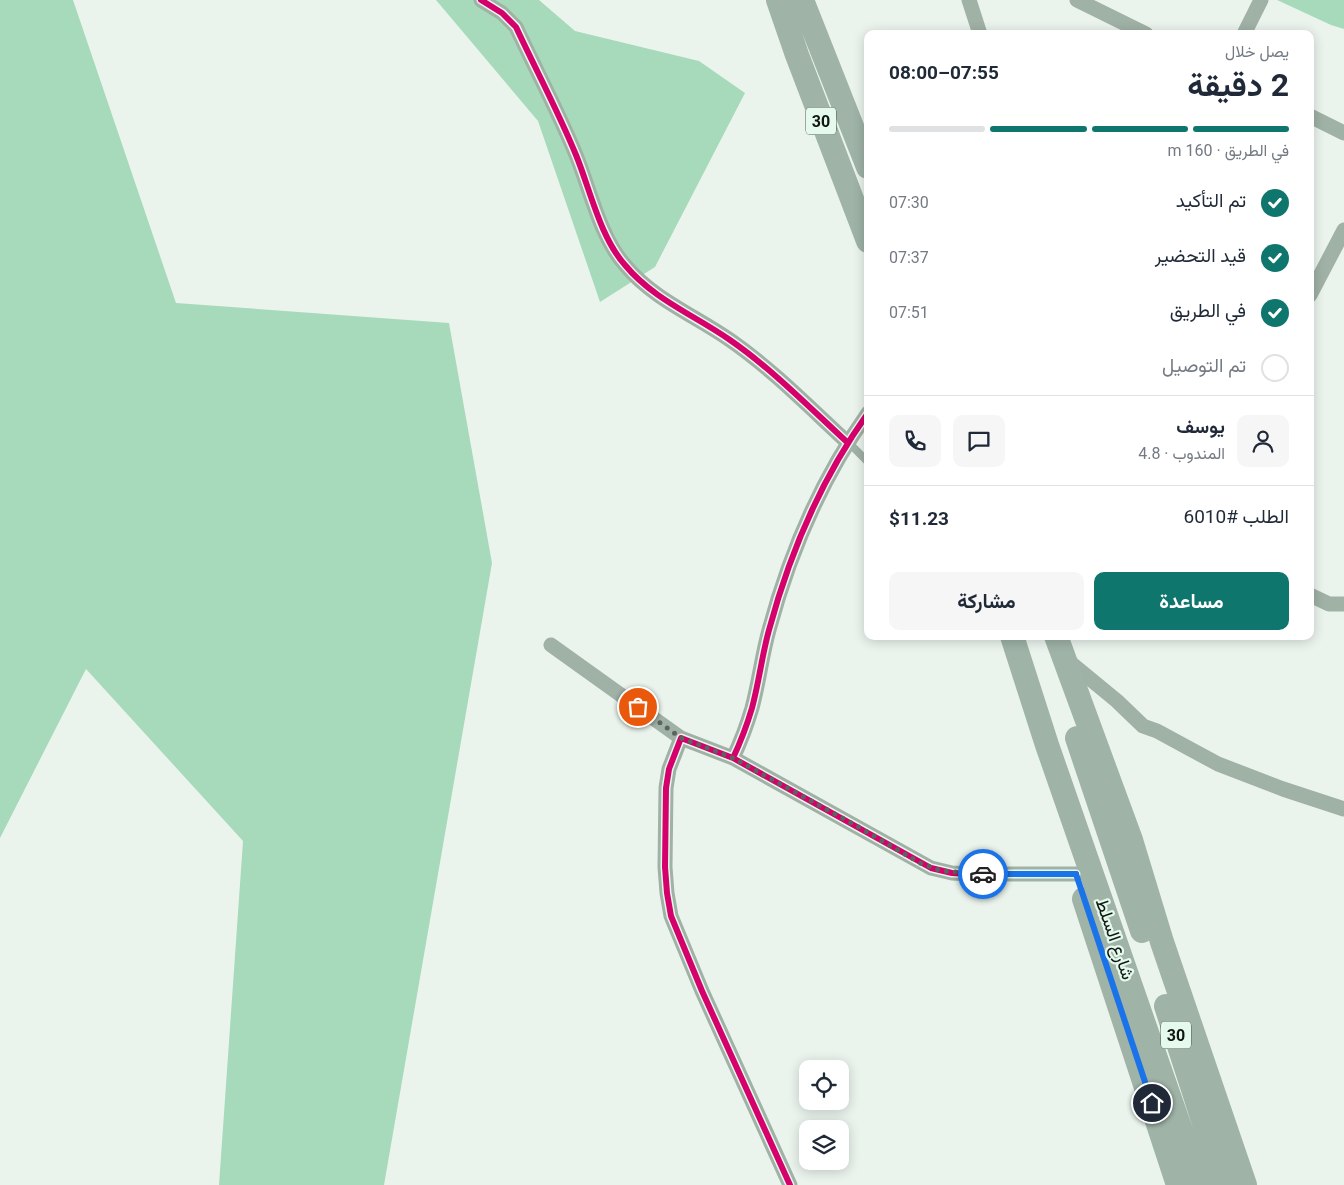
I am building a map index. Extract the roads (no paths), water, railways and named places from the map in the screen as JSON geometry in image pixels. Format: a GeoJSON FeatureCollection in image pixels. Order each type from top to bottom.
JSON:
{"type":"FeatureCollection","features":[{"type":"Feature","properties":{"kind":"main road","name":"30"},"geometry":{"type":"LineString","coordinates":[[778,0],[803,72],[864,231]]}},
{"type":"Feature","properties":{"kind":"main road","name":"30"},"geometry":{"type":"LineString","coordinates":[[802,0],[864,157]]}},
{"type":"Feature","properties":{"kind":"main road"},"geometry":{"type":"LineString","coordinates":[[1012,640],[1025,726],[1076,874],[1178,1185]]}},
{"type":"Feature","properties":{"kind":"main road","name":"شارع السلط"},"geometry":{"type":"LineString","coordinates":[[1013,640],[1200,1185]]}},
{"type":"Feature","properties":{"kind":"main road","name":"شارع السلط"},"geometry":{"type":"LineString","coordinates":[[1045,640],[1224,1185]]}},
{"type":"Feature","properties":{"kind":"main road"},"geometry":{"type":"LineString","coordinates":[[1060,646],[1131,840],[1162,942],[1245,1185]]}},
{"type":"Feature","properties":{"kind":"street"},"geometry":{"type":"LineString","coordinates":[[481,0],[502,13],[516,28],[575,152],[602,226],[624,264],[650,289],[666,301],[710,326],[766,368],[847,442]]}},
{"type":"Feature","properties":{"kind":"street"},"geometry":{"type":"LineString","coordinates":[[970,0],[979,30]]}},
{"type":"Feature","properties":{"kind":"street"},"geometry":{"type":"LineString","coordinates":[[1077,0],[1138,30]]}},
{"type":"Feature","properties":{"kind":"street"},"geometry":{"type":"LineString","coordinates":[[1246,30],[1261,0]]}},
{"type":"Feature","properties":{"kind":"street"},"geometry":{"type":"LineString","coordinates":[[1314,118],[1344,133]]}},
{"type":"Feature","properties":{"kind":"street"},"geometry":{"type":"LineString","coordinates":[[1314,287],[1344,230]]}},
{"type":"Feature","properties":{"kind":"street"},"geometry":{"type":"LineString","coordinates":[[733,758],[743,736],[752,707],[768,632],[792,557],[818,495],[847,442],[864,419]]}},
{"type":"Feature","properties":{"kind":"street"},"geometry":{"type":"LineString","coordinates":[[1314,597],[1329,604],[1344,604]]}},
{"type":"Feature","properties":{"kind":"street"},"geometry":{"type":"LineString","coordinates":[[551,645],[681,738],[733,758],[931,868],[952,873],[971,874],[1076,874]]}},
{"type":"Feature","properties":{"kind":"street"},"geometry":{"type":"LineString","coordinates":[[1060,646],[1143,726],[1218,764],[1283,789],[1344,809]]}},
{"type":"Feature","properties":{"kind":"street"},"geometry":{"type":"LineString","coordinates":[[681,738],[669,769],[666,788],[665,867],[671,916],[702,991],[790,1185]]}},
{"type":"Feature","properties":{"kind":"lane"},"geometry":{"type":"LineString","coordinates":[[847,442],[864,458]]}}]}
